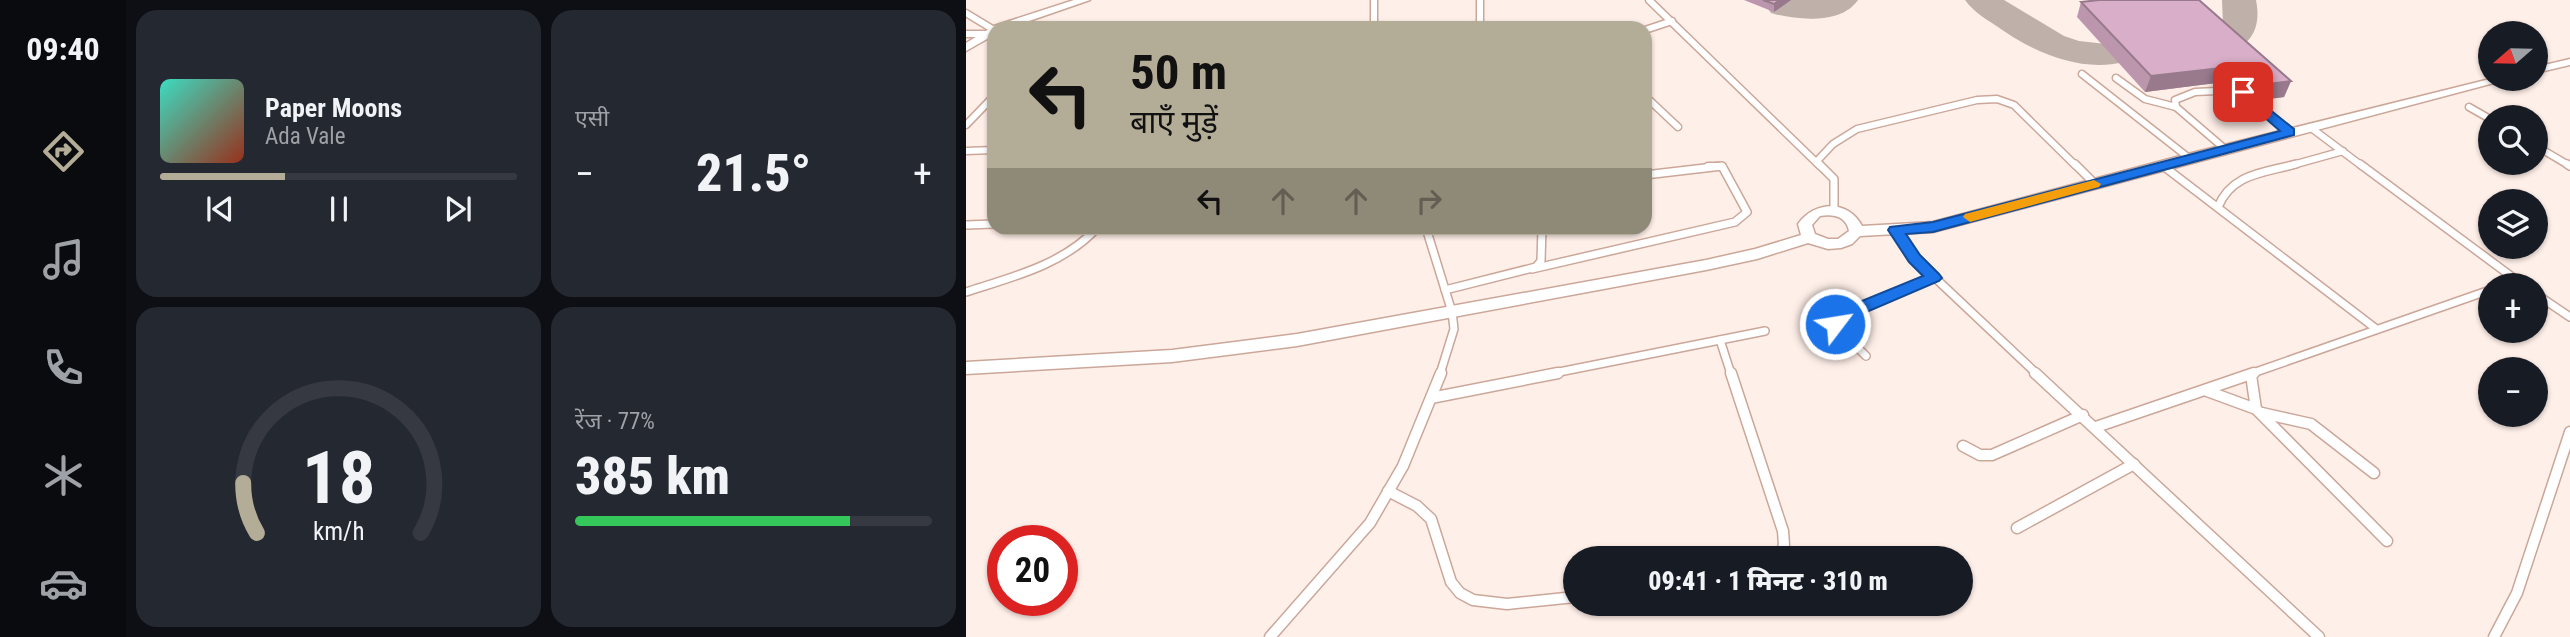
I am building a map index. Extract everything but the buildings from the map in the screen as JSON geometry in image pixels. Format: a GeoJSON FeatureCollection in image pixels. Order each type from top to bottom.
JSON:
{"type":"FeatureCollection","features":[{"type":"Feature","properties":{"kind":"street"},"geometry":{"type":"LineString","coordinates":[[1021,21],[1085,0]]}},
{"type":"Feature","properties":{"kind":"street"},"geometry":{"type":"LineString","coordinates":[[966,48],[987,34]]}},
{"type":"Feature","properties":{"kind":"street"},"geometry":{"type":"LineString","coordinates":[[2548,68],[2570,62]]}},
{"type":"Feature","properties":{"kind":"street"},"geometry":{"type":"LineString","coordinates":[[1856,231],[1933,227],[2189,158],[2478,85]]}},
{"type":"Feature","properties":{"kind":"street"},"geometry":{"type":"LineString","coordinates":[[1824,211],[1834,211],[1851,218],[1856,231],[1853,237],[1837,245],[1817,242],[1809,237],[1805,224],[1809,218],[1824,211]]}},
{"type":"Feature","properties":{"kind":"street"},"geometry":{"type":"LineString","coordinates":[[966,368],[1172,356],[1297,340],[1706,265],[1757,254],[1809,237]]}},
{"type":"Feature","properties":{"kind":"lane"},"geometry":{"type":"LineString","coordinates":[[1374,0],[1374,21]]}},
{"type":"Feature","properties":{"kind":"lane"},"geometry":{"type":"LineString","coordinates":[[1480,0],[1480,21]]}},
{"type":"Feature","properties":{"kind":"lane"},"geometry":{"type":"LineString","coordinates":[[1649,0],[1836,182],[1834,211]]}},
{"type":"Feature","properties":{"kind":"lane"},"geometry":{"type":"LineString","coordinates":[[966,13],[987,26]]}},
{"type":"Feature","properties":{"kind":"lane"},"geometry":{"type":"LineString","coordinates":[[1652,28],[1672,21]]}},
{"type":"Feature","properties":{"kind":"lane"},"geometry":{"type":"LineString","coordinates":[[966,34],[987,31]]}},
{"type":"Feature","properties":{"kind":"lane"},"geometry":{"type":"LineString","coordinates":[[2082,74],[2189,158]]}},
{"type":"Feature","properties":{"kind":"lane"},"geometry":{"type":"LineString","coordinates":[[2116,78],[2145,99],[2176,107],[2225,149]]}},
{"type":"Feature","properties":{"kind":"lane"},"geometry":{"type":"LineString","coordinates":[[2176,107],[2175,100],[2182,95],[2239,90],[2290,132]]}},
{"type":"Feature","properties":{"kind":"lane"},"geometry":{"type":"LineString","coordinates":[[1817,161],[1833,144],[1857,130],[1978,100],[1997,99],[2014,105],[2095,184]]}},
{"type":"Feature","properties":{"kind":"lane"},"geometry":{"type":"LineString","coordinates":[[966,125],[987,103]]}},
{"type":"Feature","properties":{"kind":"lane"},"geometry":{"type":"LineString","coordinates":[[1652,103],[1678,127]]}},
{"type":"Feature","properties":{"kind":"lane"},"geometry":{"type":"LineString","coordinates":[[2469,107],[2478,112]]}},
{"type":"Feature","properties":{"kind":"lane"},"geometry":{"type":"LineString","coordinates":[[2310,127],[2507,273]]}},
{"type":"Feature","properties":{"kind":"lane"},"geometry":{"type":"LineString","coordinates":[[966,151],[987,150]]}},
{"type":"Feature","properties":{"kind":"lane"},"geometry":{"type":"LineString","coordinates":[[2218,207],[2224,192],[2238,180],[2343,151]]}},
{"type":"Feature","properties":{"kind":"lane"},"geometry":{"type":"LineString","coordinates":[[2548,153],[2570,166]]}},
{"type":"Feature","properties":{"kind":"lane"},"geometry":{"type":"LineString","coordinates":[[1445,290],[1735,222],[1747,212],[1725,168],[1719,165],[1652,174]]}},
{"type":"Feature","properties":{"kind":"lane"},"geometry":{"type":"LineString","coordinates":[[2162,166],[2375,328]]}},
{"type":"Feature","properties":{"kind":"lane"},"geometry":{"type":"LineString","coordinates":[[966,225],[987,224]]}},
{"type":"Feature","properties":{"kind":"lane"},"geometry":{"type":"LineString","coordinates":[[1895,230],[1914,258],[1934,278],[2319,637]]}},
{"type":"Feature","properties":{"kind":"lane"},"geometry":{"type":"LineString","coordinates":[[966,292],[1062,256],[1092,235]]}},
{"type":"Feature","properties":{"kind":"lane"},"geometry":{"type":"LineString","coordinates":[[1270,637],[1370,523],[1403,466],[1447,358],[1454,329],[1452,312],[1428,235]]}},
{"type":"Feature","properties":{"kind":"lane"},"geometry":{"type":"LineString","coordinates":[[1532,269],[1541,261],[1542,235]]}},
{"type":"Feature","properties":{"kind":"lane"},"geometry":{"type":"LineString","coordinates":[[1866,356],[1836,326],[1836,318],[1934,278]]}},
{"type":"Feature","properties":{"kind":"lane"},"geometry":{"type":"LineString","coordinates":[[2096,427],[2207,391],[2375,328],[2478,293]]}},
{"type":"Feature","properties":{"kind":"lane"},"geometry":{"type":"LineString","coordinates":[[2548,302],[2570,317]]}},
{"type":"Feature","properties":{"kind":"lane"},"geometry":{"type":"LineString","coordinates":[[1431,398],[1765,331]]}},
{"type":"Feature","properties":{"kind":"lane"},"geometry":{"type":"LineString","coordinates":[[1720,340],[1783,531],[1784,546]]}},
{"type":"Feature","properties":{"kind":"lane"},"geometry":{"type":"LineString","coordinates":[[2251,375],[2259,411],[2387,541]]}},
{"type":"Feature","properties":{"kind":"lane"},"geometry":{"type":"LineString","coordinates":[[2207,391],[2259,411],[2311,424],[2374,473]]}},
{"type":"Feature","properties":{"kind":"lane"},"geometry":{"type":"LineString","coordinates":[[1963,446],[1980,455],[1992,456],[2083,415]]}},
{"type":"Feature","properties":{"kind":"lane"},"geometry":{"type":"LineString","coordinates":[[2494,637],[2517,593],[2570,432]]}},
{"type":"Feature","properties":{"kind":"lane"},"geometry":{"type":"LineString","coordinates":[[2017,528],[2134,464]]}},
{"type":"Feature","properties":{"kind":"lane"},"geometry":{"type":"LineString","coordinates":[[1388,491],[1418,506],[1431,519],[1451,582],[1456,592],[1464,598],[1487,605],[1563,598]]}},
{"type":"Feature","properties":{"kind":"taxiway"},"geometry":{"type":"LineString","coordinates":[[1783,6],[1815,9],[1841,0]]}},
{"type":"Feature","properties":{"kind":"taxiway"},"geometry":{"type":"LineString","coordinates":[[1982,0],[2027,31],[2052,44],[2078,52],[2111,54]]}},
{"type":"Feature","properties":{"kind":"taxiway"},"geometry":{"type":"LineString","coordinates":[[2222,40],[2238,30],[2241,14],[2239,0]]}},
{"type":"Feature","properties":{"kind":"slow traffic"},"geometry":{"type":"LineString","coordinates":[[1970,217],[2094,184]]}},
{"type":"Feature","properties":{"kind":"route"},"geometry":{"type":"LineString","coordinates":[[1835,324],[1836,318],[1934,278],[1914,258],[1895,230],[1933,227],[2290,132],[2243,92]]}}]}
